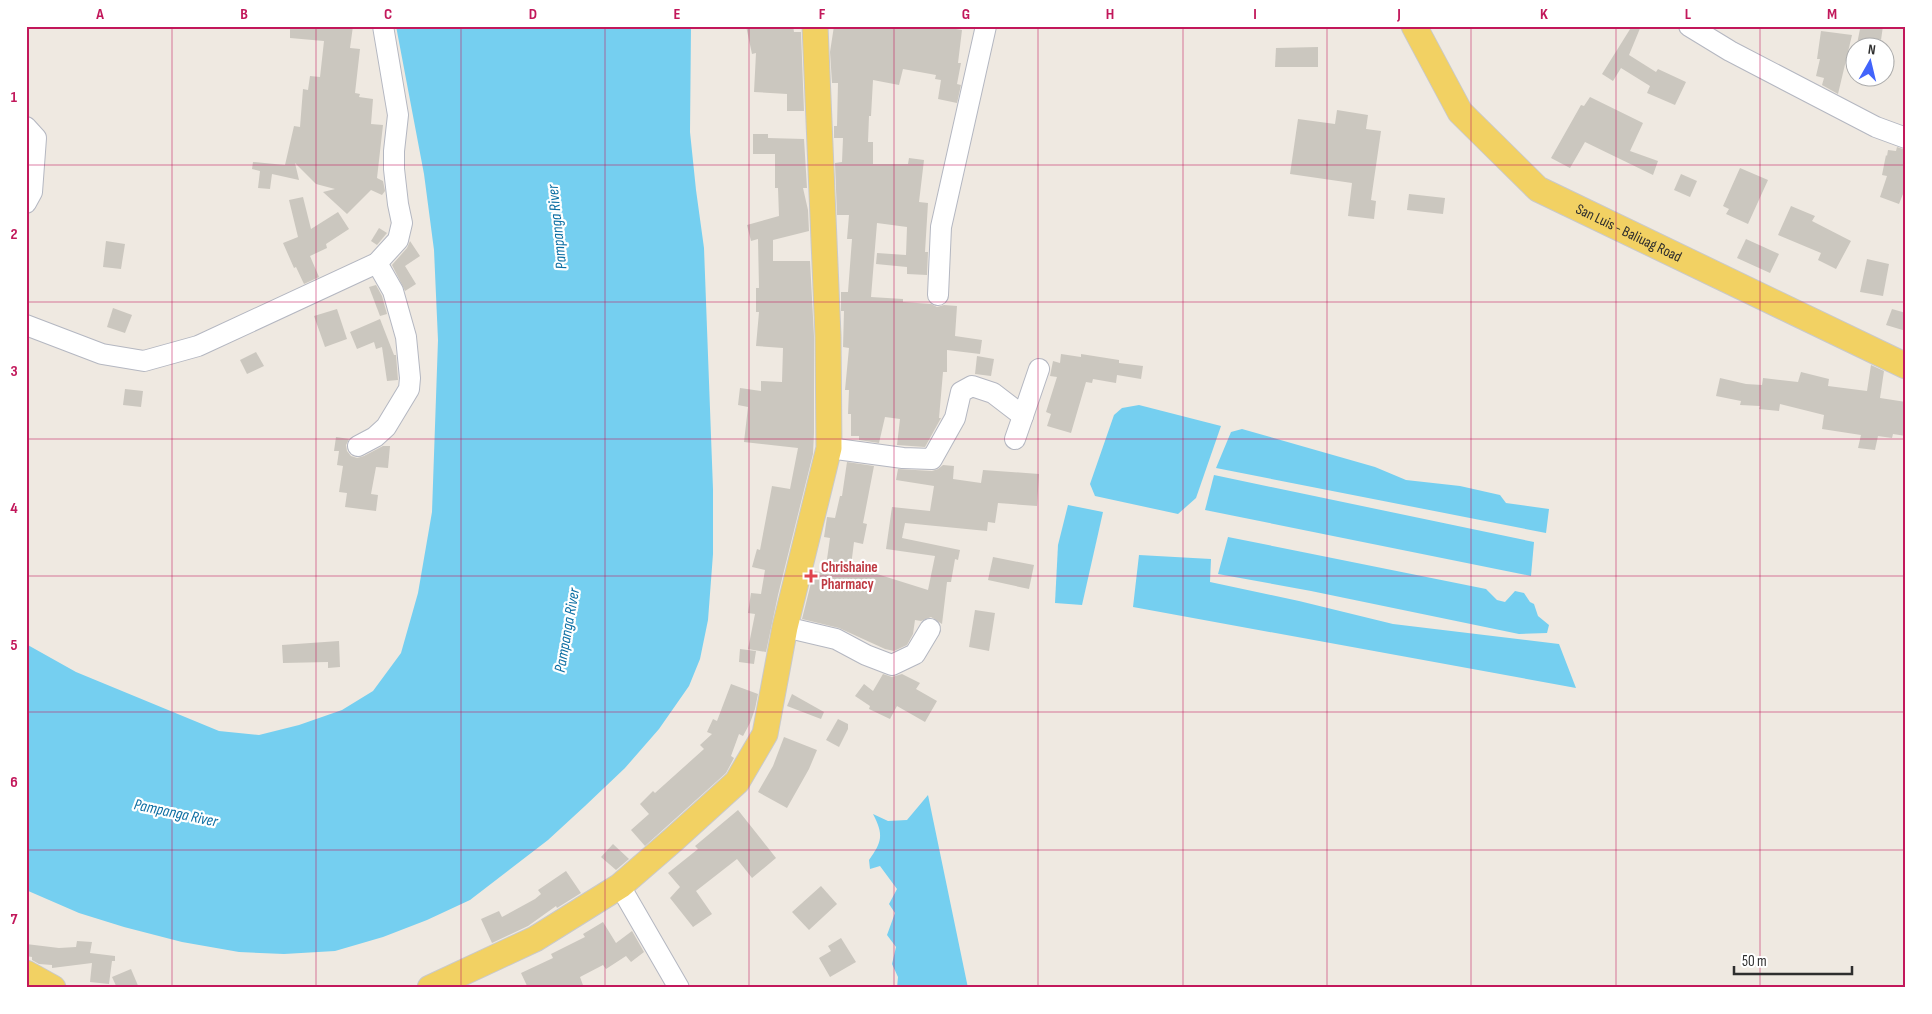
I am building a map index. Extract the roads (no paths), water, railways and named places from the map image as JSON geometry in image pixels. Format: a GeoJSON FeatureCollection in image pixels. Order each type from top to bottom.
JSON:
{"type":"FeatureCollection","features":[{"type":"Feature","properties":{"kind":"main road"},"geometry":{"type":"LineString","coordinates":[[430,988],[535,939],[620,886],[737,782],[765,734],[785,627],[829,448],[828,336],[815,26]]}},
{"type":"Feature","properties":{"kind":"main road","name":"San Luis - Baliuag Road"},"geometry":{"type":"LineString","coordinates":[[1414,26],[1460,112],[1538,188],[1906,366]]}},
{"type":"Feature","properties":{"kind":"main road"},"geometry":{"type":"LineString","coordinates":[[26,973],[53,988]]}},
{"type":"Feature","properties":{"kind":"street"},"geometry":{"type":"LineString","coordinates":[[26,325],[102,354],[144,361],[198,346],[377,263],[398,240],[402,223],[394,169],[398,115],[384,26]]}},
{"type":"Feature","properties":{"kind":"street"},"geometry":{"type":"LineString","coordinates":[[938,295],[941,227],[986,26]]}},
{"type":"Feature","properties":{"kind":"street"},"geometry":{"type":"LineString","coordinates":[[1689,26],[1730,52],[1876,127],[1906,138]]}},
{"type":"Feature","properties":{"kind":"street"},"geometry":{"type":"LineString","coordinates":[[26,127],[36,138],[32,192],[26,203]]}},
{"type":"Feature","properties":{"kind":"street"},"geometry":{"type":"LineString","coordinates":[[358,446],[375,437],[386,427],[409,389],[410,378],[406,337],[393,291],[377,263]]}},
{"type":"Feature","properties":{"kind":"street"},"geometry":{"type":"LineString","coordinates":[[1015,439],[1039,370]]}},
{"type":"Feature","properties":{"kind":"street"},"geometry":{"type":"LineString","coordinates":[[829,448],[902,458],[932,459],[955,418],[961,392],[972,386],[993,393],[1023,416]]}},
{"type":"Feature","properties":{"kind":"street"},"geometry":{"type":"LineString","coordinates":[[785,627],[836,639],[866,655],[892,665],[915,654],[930,629]]}},
{"type":"Feature","properties":{"kind":"street"},"geometry":{"type":"LineString","coordinates":[[620,886],[679,988]]}},
{"type":"Feature","properties":{"kind":"water","name":"Pampanga River"},"geometry":{"type":"Polygon","coordinates":[[[396,26],[691,26],[690,132],[704,248],[713,489],[713,554],[708,620],[700,659],[689,686],[659,729],[625,768],[548,840],[470,900],[427,920],[383,937],[335,951],[284,954],[239,952],[182,942],[79,913],[26,890],[26,644],[76,672],[219,731],[259,735],[299,725],[342,710],[373,691],[401,653],[418,593],[432,512],[438,340],[434,250],[424,174],[396,26]]]}},
{"type":"Feature","properties":{"kind":"water"},"geometry":{"type":"Polygon","coordinates":[[[1139,405],[1221,426],[1196,498],[1178,514],[1095,496],[1090,484],[1114,415],[1122,408],[1139,405]]]}},
{"type":"Feature","properties":{"kind":"water"},"geometry":{"type":"Polygon","coordinates":[[[1242,429],[1375,467],[1406,480],[1460,486],[1500,495],[1506,503],[1549,509],[1546,533],[1216,468],[1231,432],[1242,429]]]}},
{"type":"Feature","properties":{"kind":"water"},"geometry":{"type":"Polygon","coordinates":[[[1214,475],[1534,542],[1531,576],[1205,510],[1214,475]]]}},
{"type":"Feature","properties":{"kind":"water"},"geometry":{"type":"Polygon","coordinates":[[[1068,505],[1103,512],[1082,605],[1055,603],[1058,545],[1068,505]]]}},
{"type":"Feature","properties":{"kind":"water"},"geometry":{"type":"Polygon","coordinates":[[[1228,537],[1486,589],[1497,600],[1505,602],[1515,591],[1524,593],[1530,602],[1534,604],[1538,616],[1549,625],[1547,633],[1519,634],[1311,591],[1218,574],[1228,537]]]}},
{"type":"Feature","properties":{"kind":"water"},"geometry":{"type":"Polygon","coordinates":[[[1139,555],[1211,559],[1210,582],[1393,624],[1559,644],[1576,688],[1133,607],[1139,555]]]}},
{"type":"Feature","properties":{"kind":"water"},"geometry":{"type":"Polygon","coordinates":[[[928,795],[968,988],[897,988],[898,977],[892,964],[896,947],[887,935],[895,913],[889,904],[897,889],[880,866],[870,869],[869,860],[877,848],[880,838],[879,828],[873,814],[888,821],[907,820],[928,795]]]}},
{"type":"Feature","properties":{"kind":"place","name":"Chrishaine Pharmacy"},"geometry":{"type":"Point","coordinates":[811,576]}}]}
